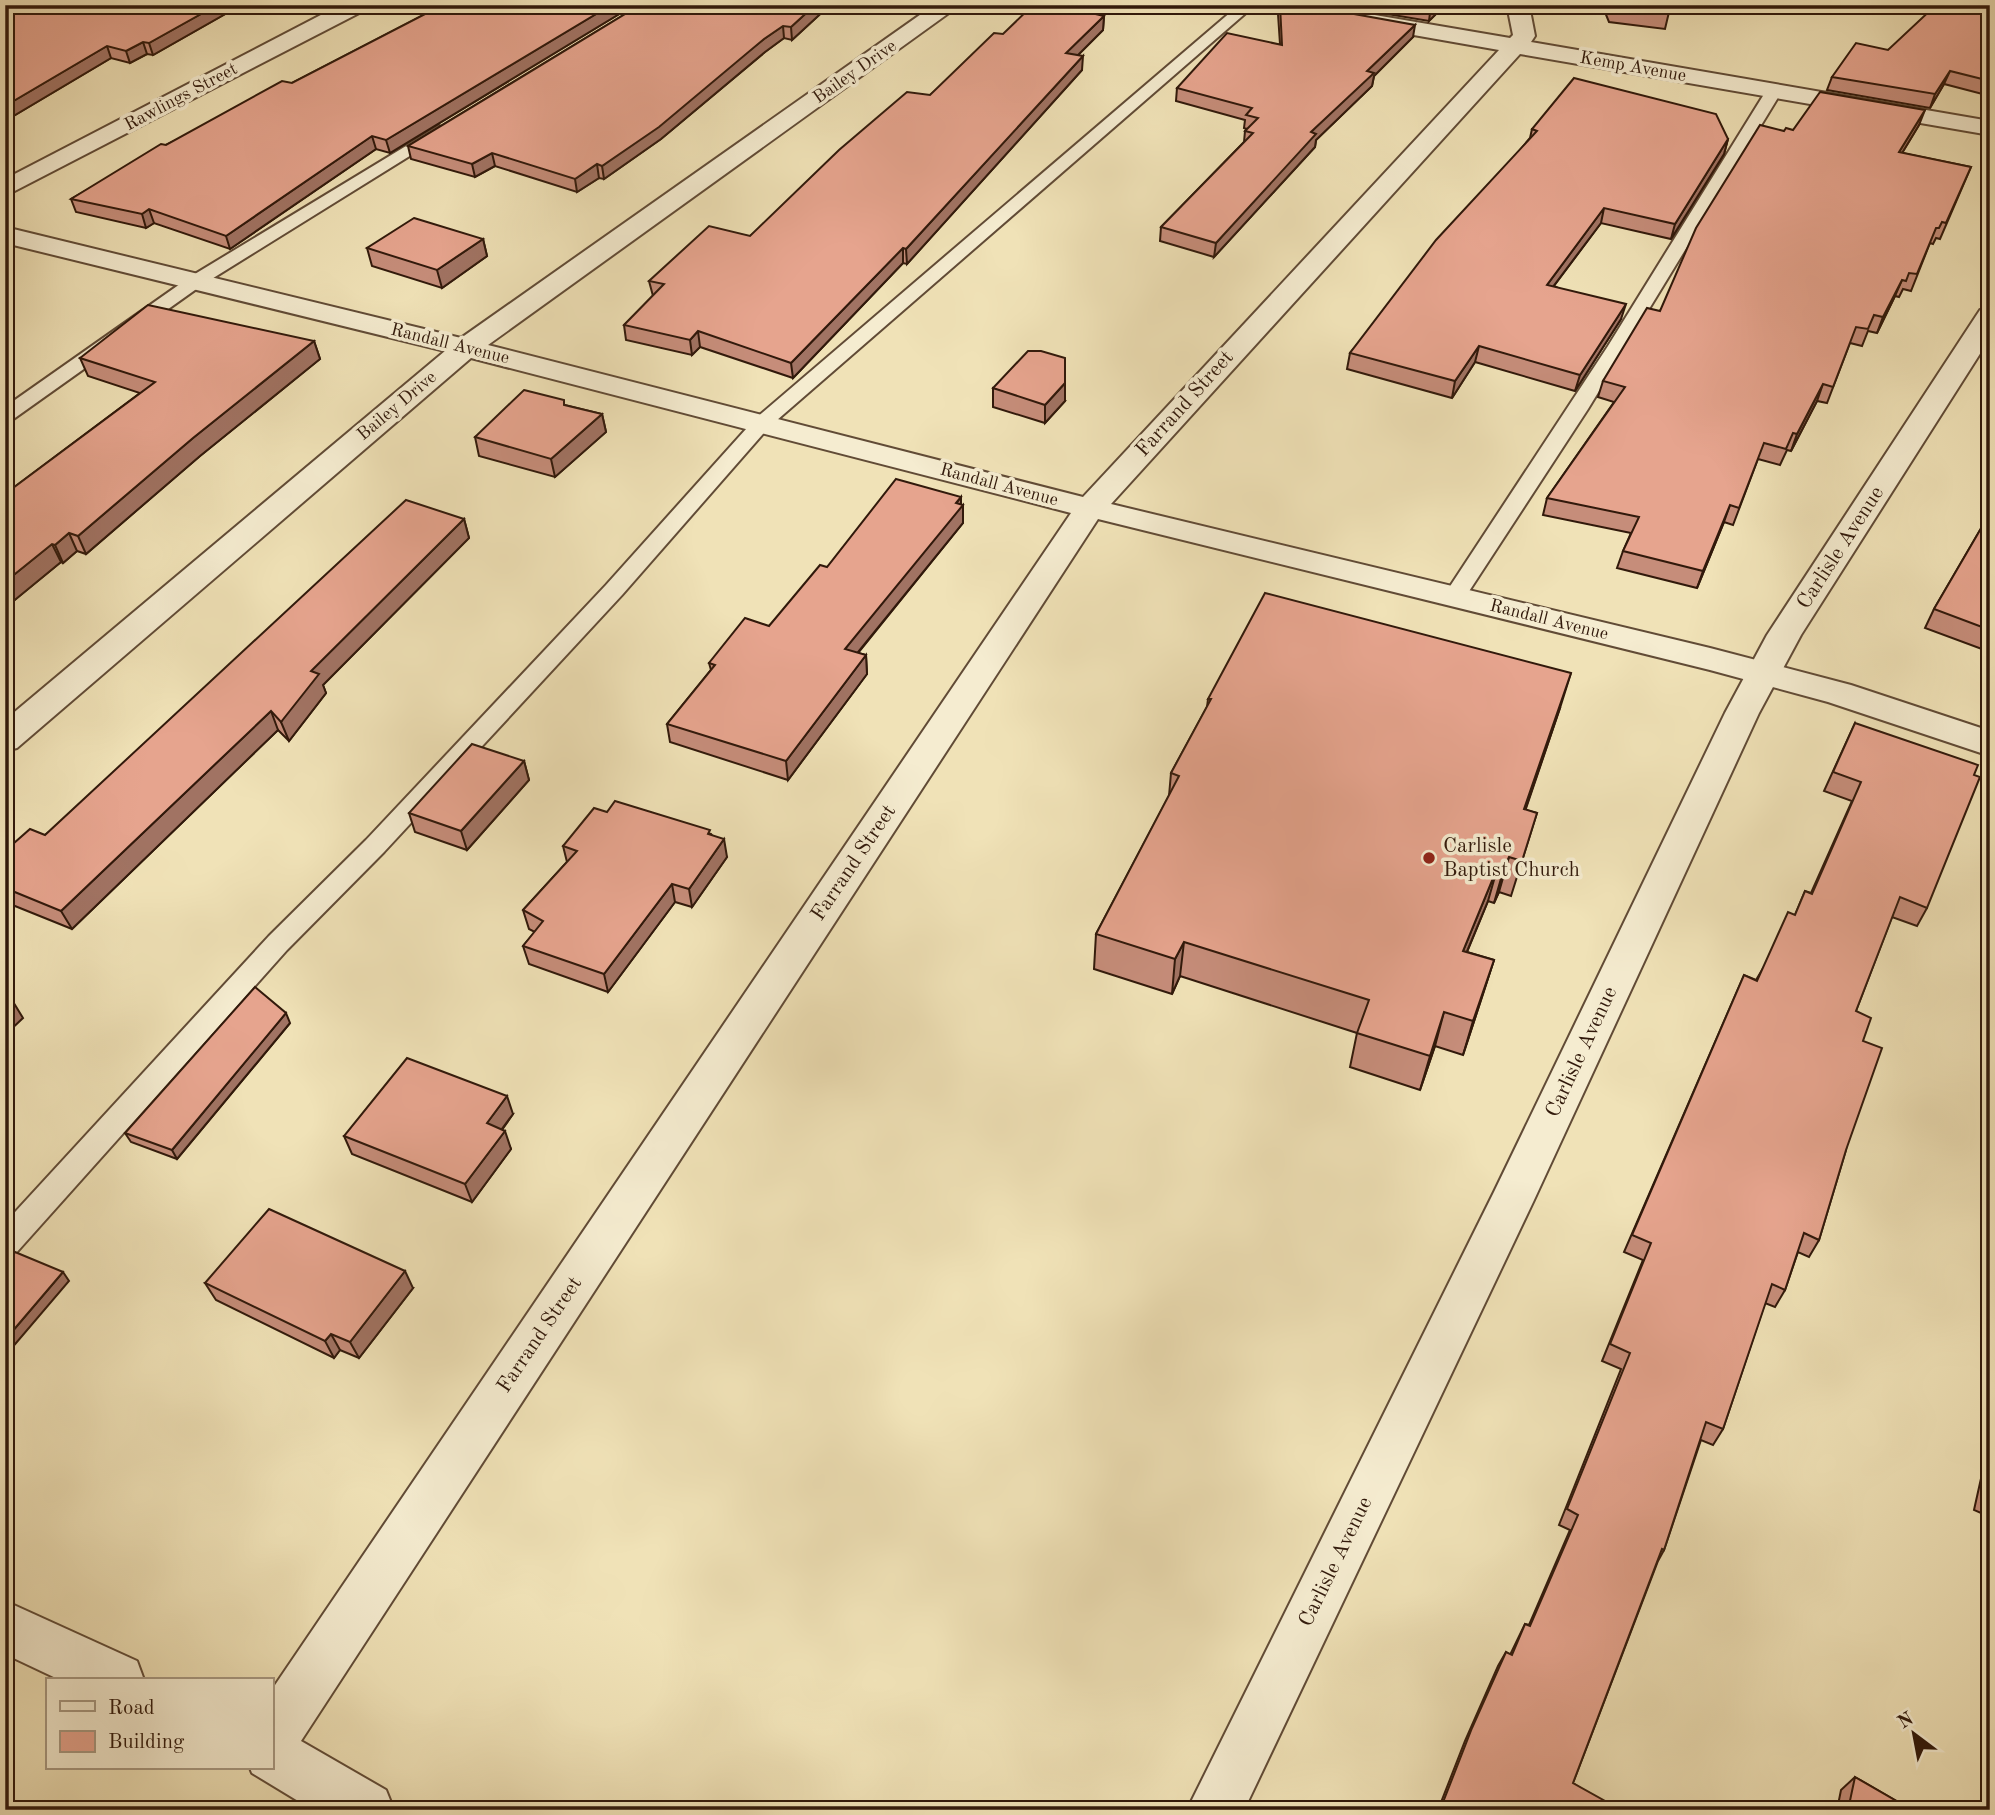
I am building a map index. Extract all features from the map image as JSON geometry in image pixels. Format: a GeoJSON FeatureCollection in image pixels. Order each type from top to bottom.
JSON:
{"type":"FeatureCollection","features":[{"type":"Feature","properties":{"kind":"street","name":"Rawlings Street"},"geometry":{"type":"LineString","coordinates":[[5,189],[357,5]]}},
{"type":"Feature","properties":{"kind":"street","name":"Bailey Drive"},"geometry":{"type":"LineString","coordinates":[[5,739],[466,348],[949,5]]}},
{"type":"Feature","properties":{"kind":"street","name":"Kemp Avenue"},"geometry":{"type":"LineString","coordinates":[[1277,5],[1990,128]]}},
{"type":"Feature","properties":{"kind":"street"},"geometry":{"type":"LineString","coordinates":[[1513,46],[1524,36],[1518,5]]}},
{"type":"Feature","properties":{"kind":"street","name":"Farrand Street"},"geometry":{"type":"LineString","coordinates":[[273,1736],[1090,509],[1513,46]]}},
{"type":"Feature","properties":{"kind":"street","name":"Randall Avenue"},"geometry":{"type":"LineString","coordinates":[[5,235],[466,348],[1090,509],[1764,673],[1839,693],[1990,744]]}},
{"type":"Feature","properties":{"kind":"street","name":"Carlisle Avenue"},"geometry":{"type":"LineString","coordinates":[[1215,1810],[1506,1213],[1742,713],[1784,635],[1990,316]]}},
{"type":"Feature","properties":{"kind":"street"},"geometry":{"type":"LineString","coordinates":[[5,1627],[114,1678]]}},
{"type":"Feature","properties":{"kind":"street"},"geometry":{"type":"LineString","coordinates":[[273,1755],[366,1810]]}},
{"type":"Feature","properties":{"kind":"lane"},"geometry":{"type":"LineString","coordinates":[[5,1244],[278,943],[375,846],[614,590],[762,424],[1248,5]]}},
{"type":"Feature","properties":{"kind":"lane"},"geometry":{"type":"LineString","coordinates":[[1454,597],[1552,453],[1643,310],[1774,91]]}},
{"type":"Feature","properties":{"kind":"lane"},"geometry":{"type":"LineString","coordinates":[[5,416],[195,281],[453,123]]}},
{"type":"Feature","properties":{"kind":"building"},"geometry":{"type":"Polygon","coordinates":[[[6,5],[217,5],[149,43],[143,42],[126,51],[107,46],[5,106],[6,5]]]}},
{"type":"Feature","properties":{"kind":"building"},"geometry":{"type":"Polygon","coordinates":[[[436,5],[611,5],[386,140],[372,136],[226,236],[149,209],[142,214],[71,199],[161,144],[166,145],[282,81],[292,83],[427,13],[423,12],[436,5]]]}},
{"type":"Feature","properties":{"kind":"building"},"geometry":{"type":"Polygon","coordinates":[[[640,5],[815,5],[791,27],[783,26],[764,39],[659,127],[602,166],[597,164],[575,179],[492,153],[472,164],[408,146],[640,5]]]}},
{"type":"Feature","properties":{"kind":"building"},"geometry":{"type":"Polygon","coordinates":[[[1033,5],[1057,5],[1104,16],[1066,53],[1083,56],[906,249],[903,248],[791,363],[698,331],[690,340],[624,325],[664,284],[649,281],[709,226],[750,236],[839,150],[907,92],[930,95],[994,33],[1003,34],[1033,5]]]}},
{"type":"Feature","properties":{"kind":"building"},"geometry":{"type":"Polygon","coordinates":[[[1280,5],[1304,5],[1415,25],[1367,71],[1374,73],[1311,132],[1316,134],[1216,243],[1161,227],[1253,133],[1245,131],[1258,118],[1246,115],[1252,108],[1177,88],[1227,33],[1282,45],[1280,5]]]}},
{"type":"Feature","properties":{"kind":"building"},"geometry":{"type":"Polygon","coordinates":[[[1383,5],[1438,5],[1430,13],[1383,5]]]}},
{"type":"Feature","properties":{"kind":"building"},"geometry":{"type":"Polygon","coordinates":[[[1613,5],[1666,5],[1669,12],[1613,5]]]}},
{"type":"Feature","properties":{"kind":"building"},"geometry":{"type":"Polygon","coordinates":[[[1936,5],[1990,5],[1990,81],[1950,71],[1935,94],[1832,77],[1856,43],[1888,50],[1936,5]]]}},
{"type":"Feature","properties":{"kind":"building"},"geometry":{"type":"Polygon","coordinates":[[[1574,78],[1716,114],[1728,139],[1675,224],[1604,208],[1547,285],[1626,304],[1580,375],[1479,346],[1455,381],[1350,353],[1436,240],[1537,131],[1532,129],[1574,78]]]}},
{"type":"Feature","properties":{"kind":"building"},"geometry":{"type":"Polygon","coordinates":[[[1820,92],[1925,110],[1899,152],[1971,167],[1946,223],[1942,222],[1939,228],[1936,228],[1917,274],[1909,273],[1906,281],[1902,280],[1883,317],[1874,315],[1868,329],[1856,327],[1833,387],[1823,384],[1797,434],[1793,433],[1786,449],[1764,443],[1739,508],[1730,505],[1703,571],[1623,551],[1639,517],[1547,498],[1625,387],[1603,381],[1647,308],[1660,311],[1696,228],[1760,125],[1784,131],[1786,128],[1793,130],[1820,92]]]}},
{"type":"Feature","properties":{"kind":"building"},"geometry":{"type":"Polygon","coordinates":[[[414,218],[483,239],[437,270],[367,248],[414,218]]]}},
{"type":"Feature","properties":{"kind":"building"},"geometry":{"type":"Polygon","coordinates":[[[148,305],[314,341],[193,438],[78,536],[69,533],[5,582],[5,494],[155,382],[80,358],[148,305]]]}},
{"type":"Feature","properties":{"kind":"building"},"geometry":{"type":"Polygon","coordinates":[[[1028,351],[1041,351],[1065,358],[1065,383],[1045,405],[993,388],[1028,351]]]}},
{"type":"Feature","properties":{"kind":"building"},"geometry":{"type":"Polygon","coordinates":[[[524,390],[564,400],[564,405],[602,414],[551,459],[475,437],[524,390]]]}},
{"type":"Feature","properties":{"kind":"building"},"geometry":{"type":"Polygon","coordinates":[[[896,479],[961,497],[956,503],[963,505],[845,649],[866,655],[786,761],[667,724],[715,665],[709,663],[745,618],[769,626],[820,565],[827,567],[896,479]]]}},
{"type":"Feature","properties":{"kind":"building"},"geometry":{"type":"Polygon","coordinates":[[[406,500],[464,519],[311,671],[319,674],[281,722],[271,711],[61,911],[5,888],[5,851],[30,829],[45,835],[406,500]]]}},
{"type":"Feature","properties":{"kind":"building"},"geometry":{"type":"Polygon","coordinates":[[[1990,513],[1990,630],[1934,609],[1990,513]]]}},
{"type":"Feature","properties":{"kind":"building","name":"Carlisle Baptist Church"},"geometry":{"type":"Polygon","coordinates":[[[1265,593],[1571,673],[1524,809],[1537,813],[1522,861],[1509,857],[1504,868],[1498,866],[1463,951],[1494,960],[1473,1021],[1444,1012],[1430,1056],[1357,1033],[1369,1000],[1184,942],[1175,959],[1096,934],[1179,776],[1171,773],[1265,593]]]}},
{"type":"Feature","properties":{"kind":"building"},"geometry":{"type":"Polygon","coordinates":[[[1855,723],[1978,765],[1974,775],[1980,777],[1927,908],[1900,897],[1856,1011],[1871,1018],[1863,1041],[1882,1048],[1846,1150],[1819,1240],[1804,1233],[1785,1290],[1772,1284],[1723,1429],[1706,1422],[1664,1550],[1662,1549],[1573,1783],[1614,1806],[1613,1810],[1440,1810],[1506,1652],[1512,1655],[1525,1624],[1530,1626],[1578,1515],[1567,1509],[1630,1353],[1610,1344],[1651,1243],[1632,1235],[1744,975],[1757,981],[1788,912],[1795,915],[1805,891],[1812,894],[1861,782],[1833,772],[1855,723]]]}},
{"type":"Feature","properties":{"kind":"building"},"geometry":{"type":"Polygon","coordinates":[[[472,744],[524,761],[461,831],[409,813],[472,744]]]}},
{"type":"Feature","properties":{"kind":"building"},"geometry":{"type":"Polygon","coordinates":[[[615,801],[710,830],[708,834],[724,839],[689,889],[672,884],[604,974],[523,946],[543,921],[523,910],[577,851],[563,846],[594,808],[607,812],[615,801]]]}},
{"type":"Feature","properties":{"kind":"building"},"geometry":{"type":"Polygon","coordinates":[[[255,987],[286,1013],[172,1150],[125,1133],[255,987]]]}},
{"type":"Feature","properties":{"kind":"building"},"geometry":{"type":"Polygon","coordinates":[[[5,997],[12,1000],[5,1006],[5,997]]]}},
{"type":"Feature","properties":{"kind":"building"},"geometry":{"type":"Polygon","coordinates":[[[407,1058],[507,1096],[487,1123],[505,1131],[465,1184],[344,1136],[407,1058]]]}},
{"type":"Feature","properties":{"kind":"building"},"geometry":{"type":"Polygon","coordinates":[[[269,1209],[405,1271],[350,1342],[331,1334],[325,1341],[205,1283],[269,1209]]]}},
{"type":"Feature","properties":{"kind":"building"},"geometry":{"type":"Polygon","coordinates":[[[15,1252],[63,1272],[5,1340],[5,1263],[15,1252]]]}},
{"type":"Feature","properties":{"kind":"building"},"geometry":{"type":"Polygon","coordinates":[[[1990,1463],[1990,1506],[1981,1502],[1990,1463]]]}},
{"type":"Feature","properties":{"kind":"building"},"geometry":{"type":"Polygon","coordinates":[[[1855,1777],[1912,1810],[1848,1810],[1855,1777]]]}},
{"type":"Feature","properties":{"kind":"place","name":"Carlisle Baptist Church"},"geometry":{"type":"Point","coordinates":[1429,858]}}]}
